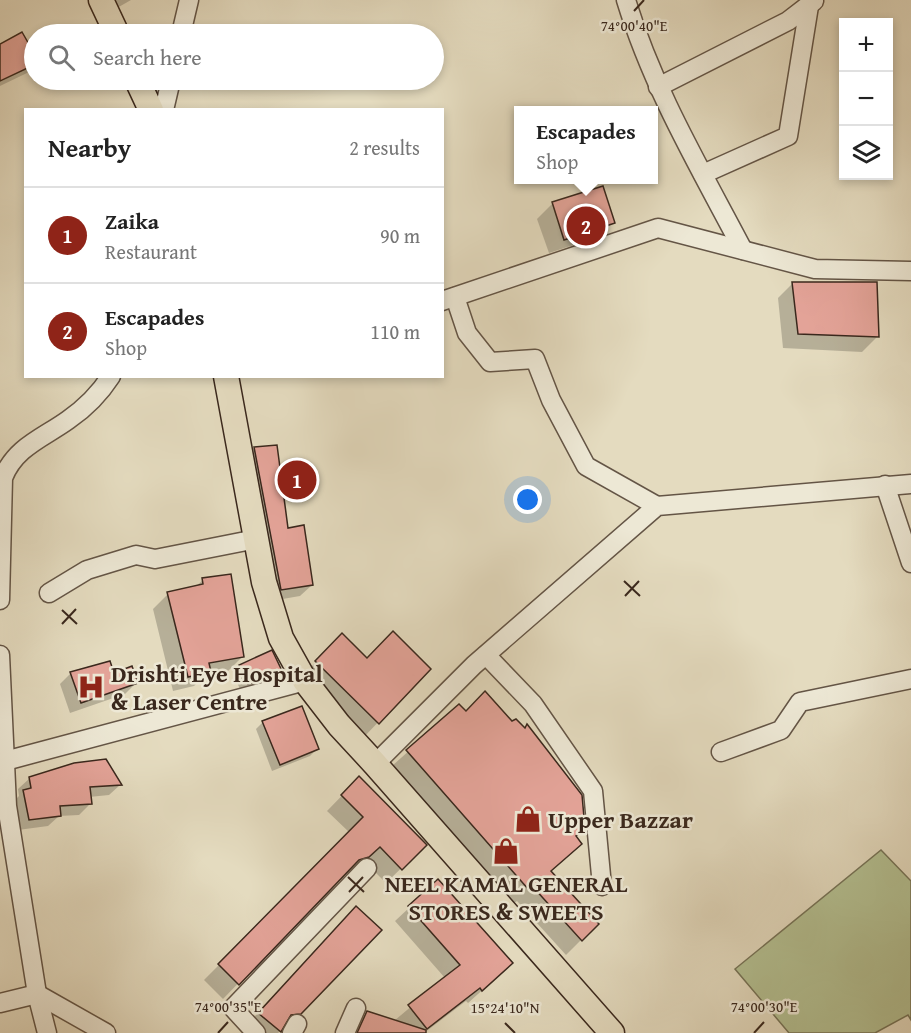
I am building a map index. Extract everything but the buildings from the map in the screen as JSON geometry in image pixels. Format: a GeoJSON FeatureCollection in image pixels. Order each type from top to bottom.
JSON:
{"type":"FeatureCollection","features":[{"type":"Feature","properties":{"kind":"main road"},"geometry":{"type":"LineString","coordinates":[[101,0],[112,24]]}},
{"type":"Feature","properties":{"kind":"main road"},"geometry":{"type":"LineString","coordinates":[[142,90],[150,108]]}},
{"type":"Feature","properties":{"kind":"main road"},"geometry":{"type":"LineString","coordinates":[[226,378],[264,582],[282,638],[305,681],[339,725],[612,1033]]}},
{"type":"Feature","properties":{"kind":"street"},"geometry":{"type":"LineString","coordinates":[[183,24],[189,0]]}},
{"type":"Feature","properties":{"kind":"street"},"geometry":{"type":"LineString","coordinates":[[627,0],[638,37],[658,87],[743,250]]}},
{"type":"Feature","properties":{"kind":"street"},"geometry":{"type":"LineString","coordinates":[[658,87],[771,30],[812,3]]}},
{"type":"Feature","properties":{"kind":"street"},"geometry":{"type":"LineString","coordinates":[[704,174],[788,136],[812,3]]}},
{"type":"Feature","properties":{"kind":"street"},"geometry":{"type":"LineString","coordinates":[[164,108],[169,90]]}},
{"type":"Feature","properties":{"kind":"street"},"geometry":{"type":"LineString","coordinates":[[911,271],[815,268],[658,228],[449,299],[467,333],[490,362],[535,358],[551,400],[586,466],[657,506],[911,484]]}},
{"type":"Feature","properties":{"kind":"street"},"geometry":{"type":"LineString","coordinates":[[0,600],[3,478],[8,464],[19,451],[70,419],[103,388],[110,378]]}},
{"type":"Feature","properties":{"kind":"street"},"geometry":{"type":"LineString","coordinates":[[885,485],[911,563]]}},
{"type":"Feature","properties":{"kind":"street"},"geometry":{"type":"LineString","coordinates":[[375,764],[486,655],[657,506]]}},
{"type":"Feature","properties":{"kind":"street"},"geometry":{"type":"LineString","coordinates":[[49,593],[87,570],[136,555],[155,559],[256,539]]}},
{"type":"Feature","properties":{"kind":"street"},"geometry":{"type":"LineString","coordinates":[[0,655],[5,761],[4,806],[37,994],[47,1033]]}},
{"type":"Feature","properties":{"kind":"street"},"geometry":{"type":"LineString","coordinates":[[486,655],[533,704],[592,791],[602,886]]}},
{"type":"Feature","properties":{"kind":"street"},"geometry":{"type":"LineString","coordinates":[[721,752],[781,730],[800,702],[911,679]]}},
{"type":"Feature","properties":{"kind":"street"},"geometry":{"type":"LineString","coordinates":[[5,761],[305,681]]}},
{"type":"Feature","properties":{"kind":"street"},"geometry":{"type":"LineString","coordinates":[[256,1033],[233,1008],[367,868]]}},
{"type":"Feature","properties":{"kind":"street"},"geometry":{"type":"LineString","coordinates":[[0,1003],[37,994],[106,1033]]}},
{"type":"Feature","properties":{"kind":"street"},"geometry":{"type":"LineString","coordinates":[[345,1033],[356,1008]]}},
{"type":"Feature","properties":{"kind":"green space"},"geometry":{"type":"Polygon","coordinates":[[[881,850],[911,881],[911,1020],[908,1015],[875,1033],[789,1033],[735,969],[881,850]]]}},
{"type":"Feature","properties":{"kind":"place","name":"Escapades"},"geometry":{"type":"Point","coordinates":[586,226]}},
{"type":"Feature","properties":{"kind":"place","name":"Zaika"},"geometry":{"type":"Point","coordinates":[297,480]}},
{"type":"Feature","properties":{"kind":"place","name":"Drishti Eye Hospital & Laser Centre"},"geometry":{"type":"Point","coordinates":[91,687]}},
{"type":"Feature","properties":{"kind":"place","name":"Upper Bazzar"},"geometry":{"type":"Point","coordinates":[528,819]}},
{"type":"Feature","properties":{"kind":"place","name":"NEEL KAMAL GENERAL STORES & SWEETS"},"geometry":{"type":"Point","coordinates":[506,851]}}]}
